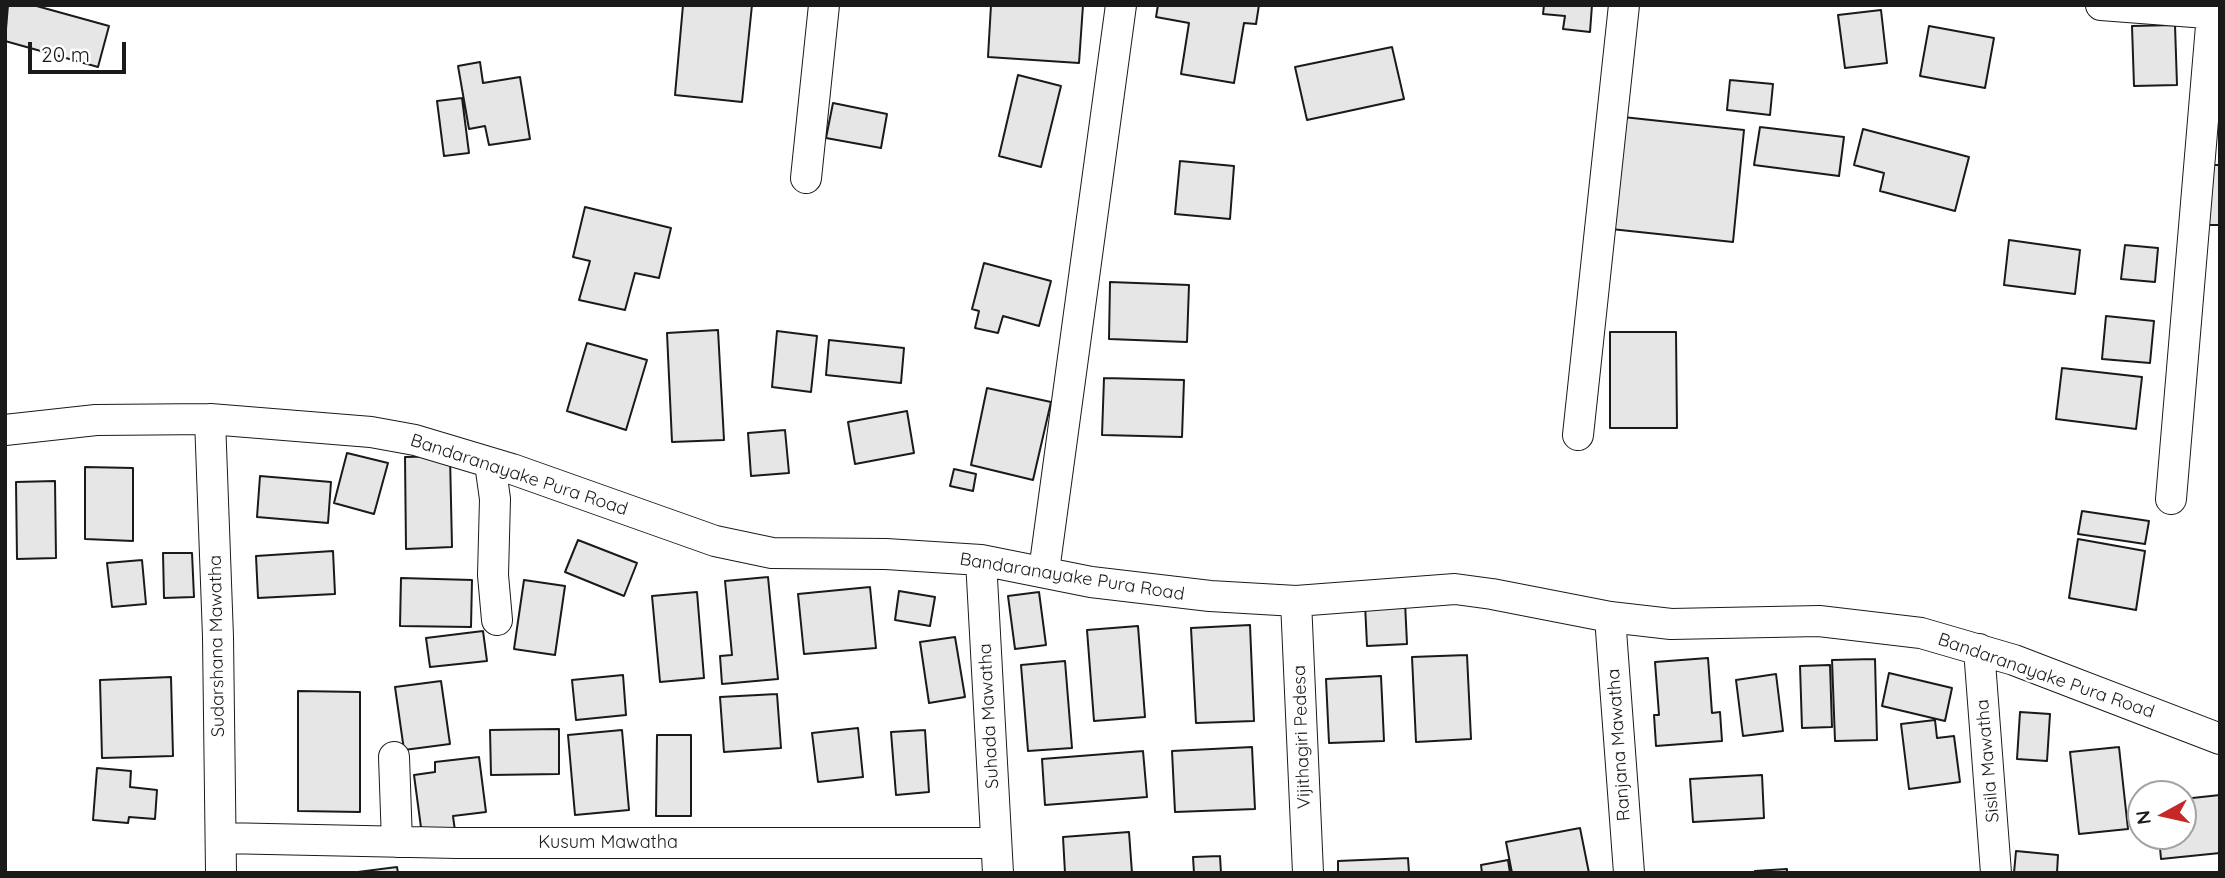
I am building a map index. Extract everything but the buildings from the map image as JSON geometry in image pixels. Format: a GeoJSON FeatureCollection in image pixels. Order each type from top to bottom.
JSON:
{"type":"FeatureCollection","features":[{"type":"Feature","properties":{"kind":"street"},"geometry":{"type":"LineString","coordinates":[[806,177],[824,5]]}},
{"type":"Feature","properties":{"kind":"street"},"geometry":{"type":"LineString","coordinates":[[1044,571],[1121,5]]}},
{"type":"Feature","properties":{"kind":"street"},"geometry":{"type":"LineString","coordinates":[[1578,435],[1623,5]]}},
{"type":"Feature","properties":{"kind":"street"},"geometry":{"type":"LineString","coordinates":[[2101,5],[2216,14],[2171,499]]}},
{"type":"Feature","properties":{"kind":"street","name":"Bandaranayake Pura Road"},"geometry":{"type":"LineString","coordinates":[[5,430],[96,420],[210,419],[371,432],[415,440],[490,463],[715,541],[745,549],[806,556],[886,554],[981,560],[1143,590],[1296,601],[1455,589],[1610,617],[1671,624],[1819,621],[1921,633],[1979,649],[2220,739]]}},
{"type":"Feature","properties":{"kind":"street","name":"Sudarshana Mawatha"},"geometry":{"type":"LineString","coordinates":[[210,419],[218,637],[220,873]]}},
{"type":"Feature","properties":{"kind":"street"},"geometry":{"type":"LineString","coordinates":[[490,463],[495,499],[493,575],[498,620]]}},
{"type":"Feature","properties":{"kind":"street","name":"Suhada Mawatha"},"geometry":{"type":"LineString","coordinates":[[981,560],[998,873]]}},
{"type":"Feature","properties":{"kind":"street","name":"Vijithagiri Pedesa"},"geometry":{"type":"LineString","coordinates":[[1296,601],[1308,873]]}},
{"type":"Feature","properties":{"kind":"street","name":"Ranjana Mawatha"},"geometry":{"type":"LineString","coordinates":[[1610,617],[1629,873]]}},
{"type":"Feature","properties":{"kind":"street","name":"Sisila Mawatha"},"geometry":{"type":"LineString","coordinates":[[1979,649],[1996,873]]}},
{"type":"Feature","properties":{"kind":"street"},"geometry":{"type":"LineString","coordinates":[[394,757],[397,842]]}},
{"type":"Feature","properties":{"kind":"street","name":"Kusum Mawatha"},"geometry":{"type":"LineString","coordinates":[[221,838],[397,842],[996,843]]}}]}
